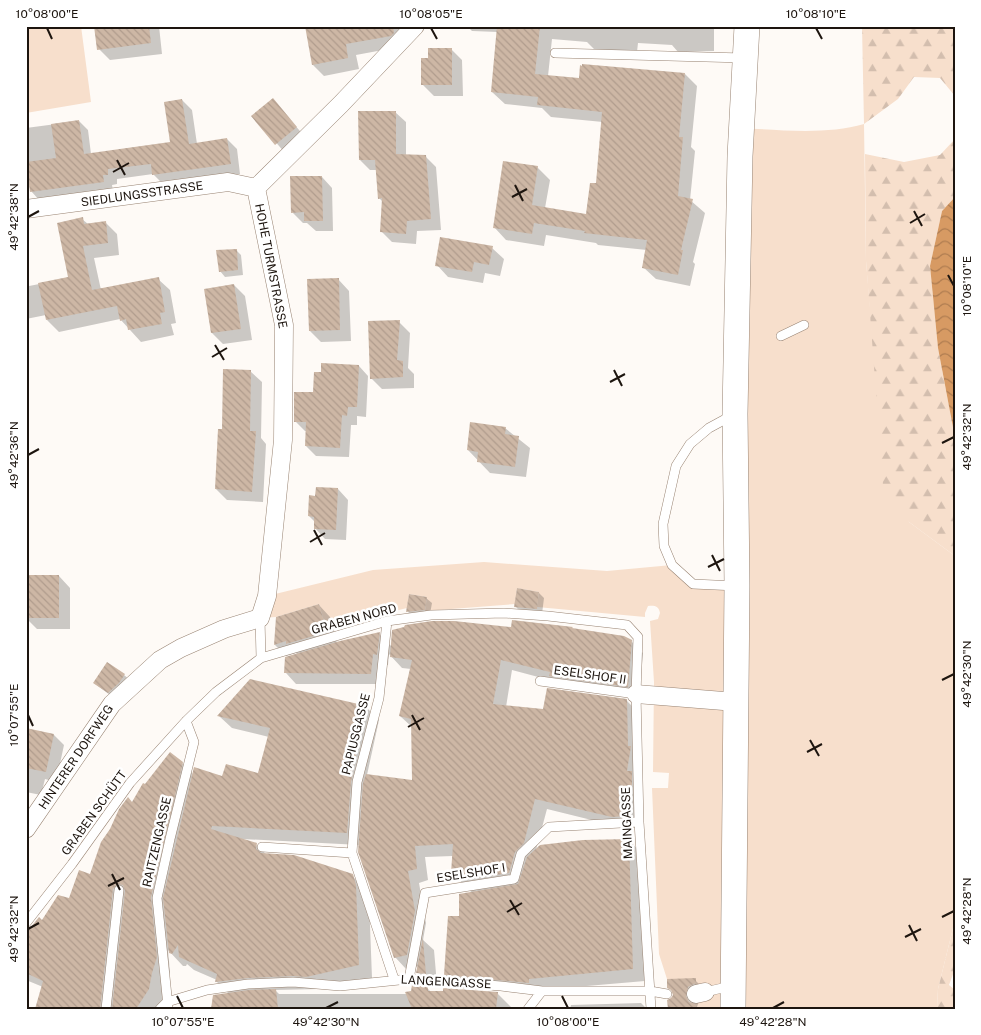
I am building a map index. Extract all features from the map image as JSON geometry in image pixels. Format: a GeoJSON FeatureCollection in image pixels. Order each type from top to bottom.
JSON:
{"type":"FeatureCollection","features":[{"type":"Feature","properties":{"kind":"main road"},"geometry":{"type":"LineString","coordinates":[[733,997],[737,586],[735,414],[739,174],[746,26]]}},
{"type":"Feature","properties":{"kind":"street","name":"HOHE TURMSTRASSE"},"geometry":{"type":"LineString","coordinates":[[260,618],[266,596],[283,440],[284,325],[256,188],[342,104],[415,26]]}},
{"type":"Feature","properties":{"kind":"street","name":"SIEDLUNGSSTRASSE"},"geometry":{"type":"LineString","coordinates":[[26,209],[228,182],[256,188]]}},
{"type":"Feature","properties":{"kind":"street","name":"HINTERER DORFWEG"},"geometry":{"type":"LineString","coordinates":[[26,829],[112,704],[160,660],[207,636],[260,618]]}},
{"type":"Feature","properties":{"kind":"street"},"geometry":{"type":"LineString","coordinates":[[636,694],[736,702]]}},
{"type":"Feature","properties":{"kind":"lane"},"geometry":{"type":"LineString","coordinates":[[555,53],[744,58]]}},
{"type":"Feature","properties":{"kind":"lane"},"geometry":{"type":"LineString","coordinates":[[782,336],[804,325]]}},
{"type":"Feature","properties":{"kind":"lane"},"geometry":{"type":"LineString","coordinates":[[735,414],[708,428],[690,444],[676,466],[663,524],[664,546],[672,565],[693,584],[737,586]]}},
{"type":"Feature","properties":{"kind":"lane","name":"GRABEN NORD"},"geometry":{"type":"LineString","coordinates":[[186,721],[216,692],[261,658],[387,621],[431,615],[504,613],[539,615],[627,624],[638,637]]}},
{"type":"Feature","properties":{"kind":"lane","name":"HOHE TURMSTRASSE"},"geometry":{"type":"LineString","coordinates":[[260,618],[261,658]]}},
{"type":"Feature","properties":{"kind":"lane","name":"PAPIUSGASSE"},"geometry":{"type":"LineString","coordinates":[[387,621],[379,698],[357,782],[352,853],[394,980]]}},
{"type":"Feature","properties":{"kind":"lane","name":"MAINGASSE"},"geometry":{"type":"LineString","coordinates":[[638,637],[636,694],[639,822],[651,1009]]}},
{"type":"Feature","properties":{"kind":"lane","name":"ESELSHOF II"},"geometry":{"type":"LineString","coordinates":[[540,682],[636,694]]}},
{"type":"Feature","properties":{"kind":"lane","name":"GRABEN SCHÜTT"},"geometry":{"type":"LineString","coordinates":[[26,923],[72,864],[130,783],[186,721]]}},
{"type":"Feature","properties":{"kind":"lane","name":"RAITZENGASSE"},"geometry":{"type":"LineString","coordinates":[[165,1007],[157,898],[194,742],[186,721]]}},
{"type":"Feature","properties":{"kind":"lane","name":"ESELSHOF I"},"geometry":{"type":"LineString","coordinates":[[409,979],[425,893],[514,879],[521,854],[549,827],[639,822]]}},
{"type":"Feature","properties":{"kind":"lane"},"geometry":{"type":"LineString","coordinates":[[262,848],[352,853]]}},
{"type":"Feature","properties":{"kind":"lane"},"geometry":{"type":"LineString","coordinates":[[106,1009],[120,890]]}},
{"type":"Feature","properties":{"kind":"lane","name":"LANGENGASSE"},"geometry":{"type":"LineString","coordinates":[[165,1007],[207,990],[248,984],[293,982],[340,986],[409,979],[542,991],[650,991],[667,994]]}},
{"type":"Feature","properties":{"kind":"lane"},"geometry":{"type":"LineString","coordinates":[[528,1009],[542,991]]}},
{"type":"Feature","properties":{"kind":"lane"},"geometry":{"type":"LineString","coordinates":[[700,993],[733,997]]}},
{"type":"Feature","properties":{"kind":"green space"},"geometry":{"type":"Polygon","coordinates":[[[26,26],[81,26],[91,102],[26,113],[26,26]]]}},
{"type":"Feature","properties":{"kind":"green space"},"geometry":{"type":"Polygon","coordinates":[[[862,26],[955,26],[955,96],[940,78],[914,77],[898,99],[864,124],[862,26]]]}},
{"type":"Feature","properties":{"kind":"green space"},"geometry":{"type":"Polygon","coordinates":[[[864,124],[866,261],[872,331],[909,522],[955,556],[955,920],[938,989],[937,1009],[696,1009],[695,979],[667,979],[659,954],[652,788],[668,788],[669,773],[653,772],[654,682],[650,621],[658,619],[660,613],[657,607],[648,606],[645,617],[537,607],[539,592],[517,588],[515,604],[425,611],[427,597],[409,594],[407,608],[326,628],[319,604],[276,617],[260,618],[267,596],[373,570],[484,562],[607,571],[672,565],[693,584],[737,586],[741,128],[819,131],[864,124]]]}},
{"type":"Feature","properties":{"kind":"green space"},"geometry":{"type":"Polygon","coordinates":[[[955,139],[955,197],[942,211],[930,266],[938,348],[955,438],[955,556],[909,522],[883,486],[866,261],[865,154],[904,162],[940,155],[955,139]]]}},
{"type":"Feature","properties":{"kind":"green space"},"geometry":{"type":"Polygon","coordinates":[[[955,920],[955,969],[949,985],[955,990],[955,1009],[937,1009],[938,989],[955,920]]]}},
{"type":"Feature","properties":{"kind":"water"},"geometry":{"type":"Polygon","coordinates":[[[955,197],[955,438],[938,348],[930,266],[942,211],[955,197]]]}},
{"type":"Feature","properties":{"kind":"building"},"geometry":{"type":"Polygon","coordinates":[[[94,26],[149,26],[151,43],[97,50],[94,26]]]}},
{"type":"Feature","properties":{"kind":"building"},"geometry":{"type":"Polygon","coordinates":[[[305,26],[393,26],[394,33],[391,36],[346,44],[348,58],[312,65],[305,26]]]}},
{"type":"Feature","properties":{"kind":"building"},"geometry":{"type":"Polygon","coordinates":[[[497,26],[540,26],[535,74],[579,78],[580,65],[582,66],[582,64],[685,73],[679,137],[683,137],[678,196],[693,199],[681,250],[683,250],[678,275],[642,268],[647,240],[584,233],[585,231],[534,223],[532,234],[493,228],[503,161],[538,166],[532,205],[586,214],[590,183],[596,183],[602,112],[537,105],[538,97],[491,92],[497,26]]]}},
{"type":"Feature","properties":{"kind":"building"},"geometry":{"type":"Polygon","coordinates":[[[428,48],[452,48],[452,85],[421,85],[421,58],[428,58],[428,48]]]}},
{"type":"Feature","properties":{"kind":"building"},"geometry":{"type":"Polygon","coordinates":[[[273,98],[297,127],[275,145],[251,116],[273,98]]]}},
{"type":"Feature","properties":{"kind":"building"},"geometry":{"type":"Polygon","coordinates":[[[182,99],[189,144],[227,138],[231,164],[152,175],[151,164],[108,169],[108,175],[103,175],[104,182],[30,192],[26,162],[56,158],[51,124],[79,120],[84,154],[170,142],[164,102],[182,99]]]}},
{"type":"Feature","properties":{"kind":"building"},"geometry":{"type":"Polygon","coordinates":[[[358,111],[396,111],[396,154],[426,155],[431,219],[407,221],[406,234],[380,232],[382,198],[378,199],[375,160],[359,160],[358,111]]]}},
{"type":"Feature","properties":{"kind":"building"},"geometry":{"type":"Polygon","coordinates":[[[290,176],[322,176],[323,221],[304,221],[304,212],[291,213],[290,176]]]}},
{"type":"Feature","properties":{"kind":"building"},"geometry":{"type":"Polygon","coordinates":[[[83,217],[84,224],[106,221],[108,243],[83,246],[92,290],[159,277],[165,312],[160,313],[162,324],[128,330],[126,319],[120,321],[117,306],[46,320],[38,283],[68,277],[57,223],[83,217]]]}},
{"type":"Feature","properties":{"kind":"building"},"geometry":{"type":"Polygon","coordinates":[[[440,237],[493,246],[489,265],[474,262],[472,272],[435,266],[440,237]]]}},
{"type":"Feature","properties":{"kind":"building"},"geometry":{"type":"Polygon","coordinates":[[[237,249],[238,270],[219,272],[216,250],[237,249]]]}},
{"type":"Feature","properties":{"kind":"building"},"geometry":{"type":"Polygon","coordinates":[[[339,278],[340,330],[309,331],[307,279],[339,278]]]}},
{"type":"Feature","properties":{"kind":"building"},"geometry":{"type":"Polygon","coordinates":[[[234,284],[241,329],[211,333],[204,289],[234,284]]]}},
{"type":"Feature","properties":{"kind":"building"},"geometry":{"type":"Polygon","coordinates":[[[400,320],[397,360],[403,361],[403,377],[370,379],[368,321],[400,320]]]}},
{"type":"Feature","properties":{"kind":"building"},"geometry":{"type":"Polygon","coordinates":[[[321,363],[359,365],[357,407],[348,407],[347,416],[342,415],[340,448],[305,446],[306,422],[294,422],[294,392],[313,392],[314,372],[321,372],[321,363]]]}},
{"type":"Feature","properties":{"kind":"building"},"geometry":{"type":"Polygon","coordinates":[[[223,369],[251,370],[250,431],[256,431],[252,492],[215,489],[218,429],[222,429],[223,369]]]}},
{"type":"Feature","properties":{"kind":"building"},"geometry":{"type":"Polygon","coordinates":[[[470,422],[506,427],[505,434],[519,436],[515,467],[477,462],[478,452],[467,450],[470,422]]]}},
{"type":"Feature","properties":{"kind":"building"},"geometry":{"type":"Polygon","coordinates":[[[316,487],[338,488],[336,530],[314,529],[314,517],[308,516],[309,495],[315,496],[316,487]]]}},
{"type":"Feature","properties":{"kind":"building"},"geometry":{"type":"Polygon","coordinates":[[[26,575],[59,575],[59,618],[26,618],[26,575]]]}},
{"type":"Feature","properties":{"kind":"building"},"geometry":{"type":"Polygon","coordinates":[[[517,588],[539,592],[537,609],[514,607],[517,588]]]}},
{"type":"Feature","properties":{"kind":"building"},"geometry":{"type":"Polygon","coordinates":[[[409,594],[427,597],[425,610],[406,612],[409,594]]]}},
{"type":"Feature","properties":{"kind":"building"},"geometry":{"type":"Polygon","coordinates":[[[319,604],[327,632],[286,644],[286,641],[274,645],[276,617],[319,604]]]}},
{"type":"Feature","properties":{"kind":"building"},"geometry":{"type":"Polygon","coordinates":[[[512,620],[573,627],[624,636],[632,640],[628,687],[549,676],[550,672],[501,660],[493,704],[543,709],[547,688],[627,699],[628,746],[631,746],[627,771],[632,771],[632,784],[626,816],[612,817],[535,799],[524,843],[515,852],[509,873],[458,881],[458,872],[451,873],[453,844],[415,846],[417,869],[408,871],[415,911],[407,955],[394,958],[358,852],[363,783],[366,774],[412,780],[411,719],[399,716],[412,660],[390,657],[392,630],[404,627],[405,625],[432,621],[454,621],[511,627],[512,620]]]}},
{"type":"Feature","properties":{"kind":"building"},"geometry":{"type":"Polygon","coordinates":[[[380,632],[377,655],[373,654],[371,674],[284,673],[285,657],[380,632]]]}},
{"type":"Feature","properties":{"kind":"building"},"geometry":{"type":"Polygon","coordinates":[[[107,662],[125,674],[119,683],[108,693],[93,683],[107,662]]]}},
{"type":"Feature","properties":{"kind":"building"},"geometry":{"type":"Polygon","coordinates":[[[250,679],[367,706],[352,772],[347,833],[212,826],[211,829],[257,843],[256,849],[261,853],[294,855],[353,874],[356,885],[359,965],[306,977],[248,978],[215,982],[217,974],[179,957],[178,945],[172,954],[169,953],[163,898],[194,767],[222,776],[226,764],[258,773],[270,728],[217,716],[250,679]]]}},
{"type":"Feature","properties":{"kind":"building"},"geometry":{"type":"Polygon","coordinates":[[[26,728],[54,734],[46,772],[26,768],[26,728]]]}},
{"type":"Feature","properties":{"kind":"building"},"geometry":{"type":"Polygon","coordinates":[[[170,752],[183,762],[151,897],[157,957],[149,989],[136,1009],[112,1009],[125,891],[123,885],[117,884],[113,889],[100,1009],[35,1009],[43,981],[26,973],[26,929],[31,927],[39,917],[42,920],[58,895],[69,898],[79,870],[90,874],[101,842],[110,829],[119,809],[128,797],[132,802],[143,783],[145,784],[170,752]]]}},
{"type":"Feature","properties":{"kind":"building"},"geometry":{"type":"Polygon","coordinates":[[[629,839],[633,969],[529,979],[529,983],[444,975],[448,916],[459,916],[459,894],[518,884],[527,857],[540,845],[583,840],[629,839]]]}},
{"type":"Feature","properties":{"kind":"building"},"geometry":{"type":"Polygon","coordinates":[[[423,938],[424,952],[426,974],[416,973],[423,938]]]}},
{"type":"Feature","properties":{"kind":"building"},"geometry":{"type":"Polygon","coordinates":[[[696,978],[696,983],[688,987],[686,996],[689,1002],[696,1004],[696,1009],[668,1009],[667,1000],[673,995],[671,990],[667,988],[667,979],[696,978]]]}},
{"type":"Feature","properties":{"kind":"building"},"geometry":{"type":"Polygon","coordinates":[[[412,985],[428,987],[428,991],[443,991],[443,988],[498,992],[496,1009],[412,1009],[405,992],[411,991],[412,985]]]}},
{"type":"Feature","properties":{"kind":"building"},"geometry":{"type":"Polygon","coordinates":[[[276,989],[278,1009],[211,1009],[213,995],[249,990],[276,989]]]}}]}
